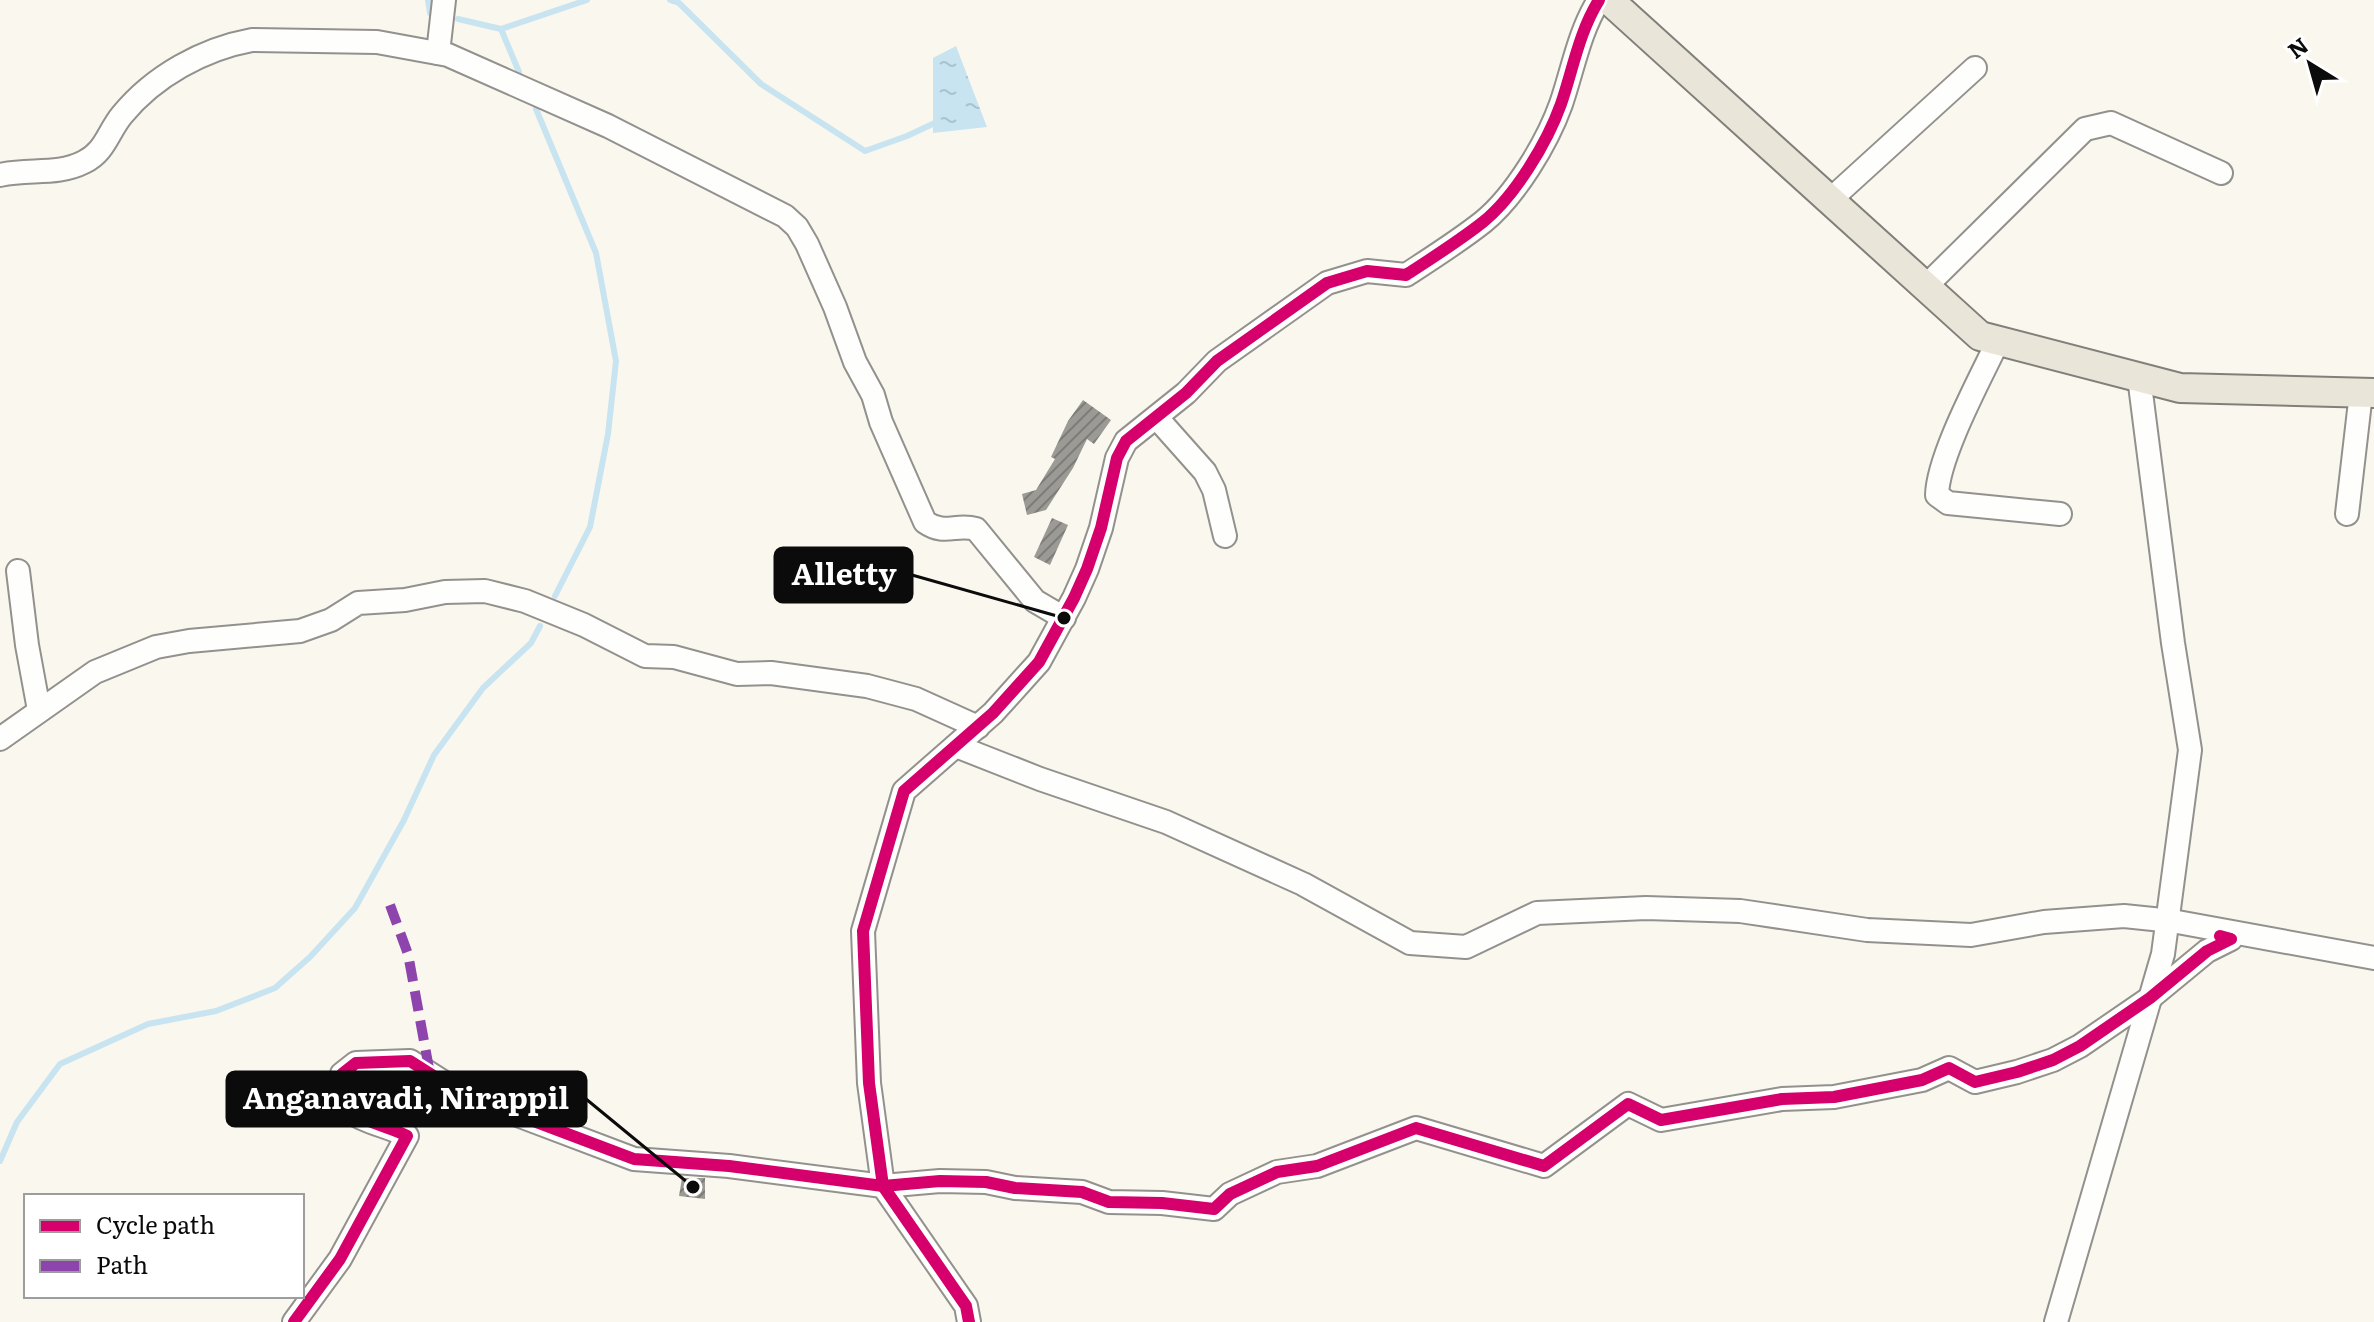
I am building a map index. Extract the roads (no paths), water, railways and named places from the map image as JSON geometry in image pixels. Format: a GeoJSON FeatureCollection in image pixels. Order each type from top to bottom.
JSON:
{"type":"FeatureCollection","features":[{"type":"Feature","properties":{"kind":"main road"},"geometry":{"type":"LineString","coordinates":[[1609,0],[1980,336],[2180,388],[2368,393]]}},
{"type":"Feature","properties":{"kind":"street"},"geometry":{"type":"LineString","coordinates":[[438,53],[444,0]]}},
{"type":"Feature","properties":{"kind":"street"},"geometry":{"type":"LineString","coordinates":[[969,1322],[966,1306],[883,1186],[869,1083],[863,931],[904,791],[1009,698],[1039,662],[1087,569],[1101,528],[1117,458],[1126,441],[1157,418],[1217,361],[1327,283],[1367,271],[1406,275],[1485,220],[1528,169],[1541,148],[1560,106],[1586,20],[1599,0]]}},
{"type":"Feature","properties":{"kind":"street"},"geometry":{"type":"LineString","coordinates":[[0,175],[53,172],[82,163],[104,146],[120,117],[145,93],[177,68],[225,46],[252,40],[377,42],[448,55],[597,121],[696,169],[791,221],[802,235],[831,298],[848,346],[873,395],[885,433],[925,522],[941,530],[967,526],[976,529],[1035,601],[1064,618]]}},
{"type":"Feature","properties":{"kind":"street"},"geometry":{"type":"LineString","coordinates":[[1830,200],[1975,68]]}},
{"type":"Feature","properties":{"kind":"street"},"geometry":{"type":"LineString","coordinates":[[1925,287],[2085,129],[2111,123],[2221,173]]}},
{"type":"Feature","properties":{"kind":"street"},"geometry":{"type":"LineString","coordinates":[[1998,341],[1937,481],[1937,495],[1948,503],[2060,514]]}},
{"type":"Feature","properties":{"kind":"street"},"geometry":{"type":"LineString","coordinates":[[2056,1322],[2163,954],[2190,750],[2139,377]]}},
{"type":"Feature","properties":{"kind":"street"},"geometry":{"type":"LineString","coordinates":[[2347,514],[2368,393]]}},
{"type":"Feature","properties":{"kind":"street"},"geometry":{"type":"LineString","coordinates":[[1157,418],[1205,472],[1214,490],[1225,536]]}},
{"type":"Feature","properties":{"kind":"street"},"geometry":{"type":"LineString","coordinates":[[18,571],[39,710]]}},
{"type":"Feature","properties":{"kind":"street"},"geometry":{"type":"LineString","coordinates":[[0,739],[95,672],[156,647],[300,631],[331,620],[358,603],[405,600],[445,592],[485,591],[525,601],[584,625],[645,656],[674,657],[737,674],[771,673],[867,686],[916,699],[978,727]]}},
{"type":"Feature","properties":{"kind":"street"},"geometry":{"type":"LineString","coordinates":[[956,746],[1040,779],[1166,822],[1303,884],[1410,943],[1466,947],[1537,913],[1595,909],[1740,911],[1867,930],[1971,935],[2044,922],[2124,916],[2167,920],[2362,953],[2374,958]]}},
{"type":"Feature","properties":{"kind":"street"},"geometry":{"type":"LineString","coordinates":[[294,1322],[340,1259],[407,1136],[392,1127],[355,1116],[346,1106],[342,1074],[356,1063],[410,1061],[462,1094],[634,1159],[729,1166],[883,1186],[940,1181],[986,1182],[1015,1188],[1082,1192],[1109,1202],[1162,1203],[1214,1209],[1230,1194],[1277,1172],[1317,1166],[1416,1128],[1544,1166],[1628,1104],[1661,1120],[1782,1099],[1834,1097],[1922,1080],[1949,1068],[1975,1082],[2017,1072],[2053,1060],[2080,1046],[2150,998],[2207,951],[2231,939],[2220,936]]}},
{"type":"Feature","properties":{"kind":"water"},"geometry":{"type":"Polygon","coordinates":[[[956,46],[987,127],[933,133],[933,58],[956,46]]]}},
{"type":"Feature","properties":{"kind":"waterway"},"geometry":{"type":"LineString","coordinates":[[428,0],[430,13]]}},
{"type":"Feature","properties":{"kind":"waterway"},"geometry":{"type":"LineString","coordinates":[[458,19],[501,29],[587,0]]}},
{"type":"Feature","properties":{"kind":"waterway"},"geometry":{"type":"LineString","coordinates":[[670,0],[679,3],[761,84],[865,151],[939,121]]}},
{"type":"Feature","properties":{"kind":"waterway"},"geometry":{"type":"LineString","coordinates":[[501,29],[519,72]]}},
{"type":"Feature","properties":{"kind":"waterway"},"geometry":{"type":"LineString","coordinates":[[536,109],[596,253],[616,361],[608,434],[590,527],[555,596]]}},
{"type":"Feature","properties":{"kind":"waterway"},"geometry":{"type":"LineString","coordinates":[[0,1161],[17,1122],[60,1064],[148,1024],[216,1011],[275,988],[310,957],[355,908],[404,820],[434,755],[483,688],[531,643],[540,626]]}},
{"type":"Feature","properties":{"kind":"place","name":"Alletty"},"geometry":{"type":"Point","coordinates":[1064,618]}},
{"type":"Feature","properties":{"kind":"place","name":"Anganavadi, Nirappil"},"geometry":{"type":"Point","coordinates":[693,1187]}}]}
